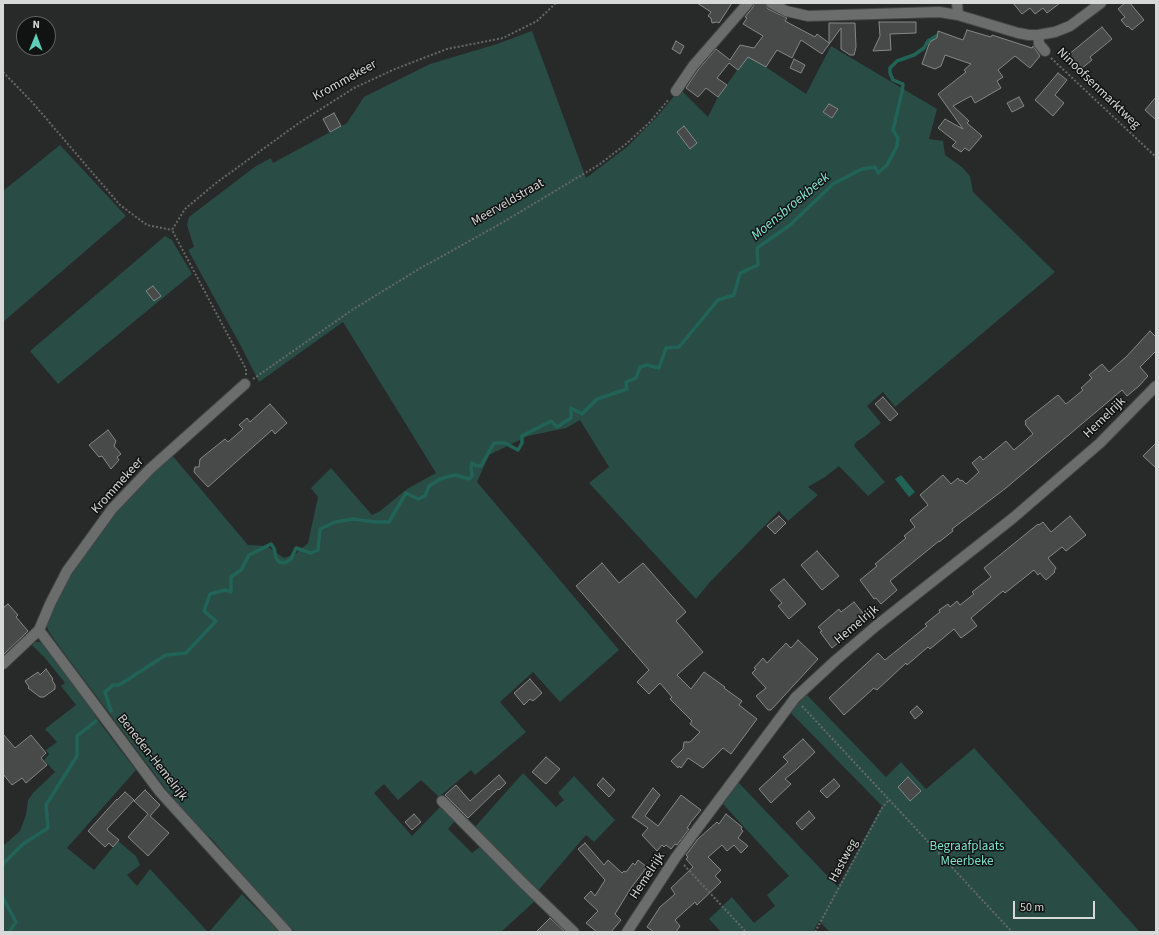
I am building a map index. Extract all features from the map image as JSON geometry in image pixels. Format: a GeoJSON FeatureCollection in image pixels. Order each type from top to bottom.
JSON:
{"type":"FeatureCollection","features":[{"type":"Feature","properties":{"kind":"street"},"geometry":{"type":"LineString","coordinates":[[676,91],[693,66],[748,3]]}},
{"type":"Feature","properties":{"kind":"street"},"geometry":{"type":"LineString","coordinates":[[771,3],[786,11],[808,16],[939,12],[958,15],[1018,33],[1038,35],[1054,32],[1070,26],[1101,3]]}},
{"type":"Feature","properties":{"kind":"street"},"geometry":{"type":"LineString","coordinates":[[958,3],[958,15]]}},
{"type":"Feature","properties":{"kind":"street"},"geometry":{"type":"LineString","coordinates":[[1038,35],[1039,44],[1045,51]]}},
{"type":"Feature","properties":{"kind":"street","name":"Krommekeer"},"geometry":{"type":"LineString","coordinates":[[39,630],[50,604],[67,571],[112,509],[150,469],[246,384]]}},
{"type":"Feature","properties":{"kind":"street","name":"Hemelrijk"},"geometry":{"type":"LineString","coordinates":[[627,932],[676,856],[795,698],[876,626],[1024,508],[1100,443],[1156,386]]}},
{"type":"Feature","properties":{"kind":"street"},"geometry":{"type":"LineString","coordinates":[[3,664],[39,630]]}},
{"type":"Feature","properties":{"kind":"street","name":"Beneden-Hemelrijk"},"geometry":{"type":"LineString","coordinates":[[39,630],[160,792],[287,932]]}},
{"type":"Feature","properties":{"kind":"street"},"geometry":{"type":"LineString","coordinates":[[442,801],[574,932]]}},
{"type":"Feature","properties":{"kind":"path","name":"Krommekeer"},"geometry":{"type":"LineString","coordinates":[[172,230],[185,210],[216,183],[298,123],[354,88],[395,69],[447,50],[503,38],[537,21],[556,3]]}},
{"type":"Feature","properties":{"kind":"path","name":"Ninoofsenmarktweg"},"geometry":{"type":"LineString","coordinates":[[1045,51],[1062,69],[1156,157]]}},
{"type":"Feature","properties":{"kind":"path"},"geometry":{"type":"LineString","coordinates":[[3,72],[32,102],[120,205],[148,225],[172,230],[246,368]]}},
{"type":"Feature","properties":{"kind":"path","name":"Meerveldstraat"},"geometry":{"type":"LineString","coordinates":[[246,384],[352,310],[419,269],[500,224],[600,164],[626,144],[650,122],[676,91]]}},
{"type":"Feature","properties":{"kind":"path"},"geometry":{"type":"LineString","coordinates":[[795,698],[1012,932]]}},
{"type":"Feature","properties":{"kind":"path","name":"Hastweg"},"geometry":{"type":"LineString","coordinates":[[815,932],[882,808],[889,800]]}},
{"type":"Feature","properties":{"kind":"path"},"geometry":{"type":"LineString","coordinates":[[676,856],[746,932]]}},
{"type":"Feature","properties":{"kind":"green space"},"geometry":{"type":"Polygon","coordinates":[[[532,31],[586,178],[627,147],[656,118],[680,89],[708,117],[718,97],[748,55],[806,94],[831,46],[937,109],[929,139],[943,141],[945,155],[962,167],[970,176],[973,192],[1055,272],[895,407],[883,392],[867,406],[881,423],[856,442],[854,446],[885,482],[868,496],[839,466],[825,477],[808,487],[818,495],[788,521],[779,511],[710,582],[696,599],[589,483],[609,467],[580,420],[566,428],[528,436],[489,455],[477,482],[619,650],[560,702],[533,672],[500,702],[526,732],[475,775],[471,770],[439,797],[421,780],[398,800],[384,784],[374,793],[412,836],[441,806],[454,822],[448,829],[472,853],[481,846],[535,901],[501,932],[295,932],[269,907],[212,839],[203,832],[168,792],[61,649],[46,625],[66,581],[102,531],[128,497],[171,454],[248,545],[267,546],[284,558],[295,554],[308,543],[318,497],[311,488],[331,468],[372,515],[380,511],[407,489],[436,473],[343,322],[259,382],[188,250],[194,247],[187,225],[189,217],[256,166],[271,158],[273,163],[347,123],[364,97],[430,64],[497,44],[532,31]]]}},
{"type":"Feature","properties":{"kind":"green space"},"geometry":{"type":"Polygon","coordinates":[[[60,145],[126,216],[3,322],[3,191],[60,145]]]}},
{"type":"Feature","properties":{"kind":"green space"},"geometry":{"type":"Polygon","coordinates":[[[165,236],[172,240],[192,274],[58,384],[30,351],[165,236]]]}},
{"type":"Feature","properties":{"kind":"green space"},"geometry":{"type":"Polygon","coordinates":[[[35,642],[40,642],[46,645],[73,680],[100,723],[136,770],[67,848],[94,870],[118,841],[136,856],[140,865],[127,875],[137,886],[150,869],[208,932],[3,932],[3,846],[20,831],[26,815],[28,800],[33,793],[55,772],[44,760],[49,754],[46,750],[57,742],[45,729],[76,705],[61,686],[65,683],[45,658],[32,645],[35,642]]]}},
{"type":"Feature","properties":{"kind":"green space","name":"Begraafplaats Meerbeke"},"geometry":{"type":"Polygon","coordinates":[[[807,695],[886,777],[901,762],[926,789],[974,748],[1140,932],[830,932],[819,921],[813,932],[721,932],[709,919],[732,897],[754,923],[775,906],[767,895],[789,876],[723,804],[738,782],[838,887],[882,806],[789,711],[807,695]]]}},
{"type":"Feature","properties":{"kind":"green space"},"geometry":{"type":"Polygon","coordinates":[[[523,773],[556,807],[564,800],[558,793],[574,776],[615,820],[594,842],[586,835],[537,892],[474,828],[523,773]]]}},
{"type":"Feature","properties":{"kind":"green space"},"geometry":{"type":"Polygon","coordinates":[[[242,894],[280,932],[209,932],[242,894]]]}},
{"type":"Feature","properties":{"kind":"shaded area"},"geometry":{"type":"Polygon","coordinates":[[[901,475],[915,492],[909,497],[895,479],[901,475]]]}},
{"type":"Feature","properties":{"kind":"building"},"geometry":{"type":"Polygon","coordinates":[[[697,3],[732,3],[719,23],[712,23],[711,18],[708,16],[711,12],[697,3]]]}},
{"type":"Feature","properties":{"kind":"building"},"geometry":{"type":"Polygon","coordinates":[[[754,3],[765,3],[768,9],[787,18],[785,21],[815,37],[817,34],[829,43],[829,23],[855,23],[856,47],[854,55],[850,55],[841,49],[841,28],[822,54],[801,40],[792,58],[777,50],[766,67],[748,57],[738,70],[729,63],[717,78],[727,85],[718,97],[706,88],[698,97],[686,88],[698,70],[716,49],[730,60],[740,45],[754,48],[763,36],[743,24],[747,18],[745,17],[753,7],[754,3]]]}},
{"type":"Feature","properties":{"kind":"building"},"geometry":{"type":"Polygon","coordinates":[[[1013,3],[1060,3],[1047,13],[1043,8],[1035,14],[1030,8],[1022,14],[1013,3]]]}},
{"type":"Feature","properties":{"kind":"building"},"geometry":{"type":"Polygon","coordinates":[[[1125,3],[1130,3],[1144,20],[1132,30],[1121,20],[1125,17],[1118,9],[1125,3]]]}},
{"type":"Feature","properties":{"kind":"building"},"geometry":{"type":"Polygon","coordinates":[[[879,22],[916,22],[916,33],[890,34],[891,50],[873,51],[880,36],[879,22]]]}},
{"type":"Feature","properties":{"kind":"building"},"geometry":{"type":"Polygon","coordinates":[[[1102,27],[1112,39],[1090,57],[1092,60],[1081,69],[1078,69],[1068,55],[1102,27]]]}},
{"type":"Feature","properties":{"kind":"building"},"geometry":{"type":"Polygon","coordinates":[[[967,30],[991,37],[992,35],[1032,48],[1033,46],[1040,56],[1030,68],[1015,56],[998,70],[1003,77],[997,81],[1001,88],[975,103],[971,96],[953,106],[969,121],[967,123],[982,136],[969,151],[965,148],[961,152],[952,146],[956,142],[938,128],[945,119],[963,129],[938,94],[966,72],[964,70],[971,64],[945,55],[941,66],[935,69],[922,64],[929,44],[937,38],[938,31],[963,40],[967,30]]]}},
{"type":"Feature","properties":{"kind":"building"},"geometry":{"type":"Polygon","coordinates":[[[676,41],[684,46],[680,54],[672,49],[676,41]]]}},
{"type":"Feature","properties":{"kind":"building"},"geometry":{"type":"Polygon","coordinates":[[[794,59],[805,65],[801,73],[790,68],[794,59]]]}},
{"type":"Feature","properties":{"kind":"building"},"geometry":{"type":"Polygon","coordinates":[[[1058,73],[1067,80],[1055,95],[1064,103],[1053,116],[1035,100],[1058,73]]]}},
{"type":"Feature","properties":{"kind":"building"},"geometry":{"type":"Polygon","coordinates":[[[1019,97],[1024,106],[1012,112],[1007,103],[1019,97]]]}},
{"type":"Feature","properties":{"kind":"building"},"geometry":{"type":"Polygon","coordinates":[[[1156,97],[1156,120],[1145,110],[1156,97]]]}},
{"type":"Feature","properties":{"kind":"building"},"geometry":{"type":"Polygon","coordinates":[[[829,104],[838,109],[832,118],[823,112],[829,104]]]}},
{"type":"Feature","properties":{"kind":"building"},"geometry":{"type":"Polygon","coordinates":[[[334,113],[341,126],[330,132],[323,119],[334,113]]]}},
{"type":"Feature","properties":{"kind":"building"},"geometry":{"type":"Polygon","coordinates":[[[684,126],[697,143],[690,149],[677,132],[684,126]]]}},
{"type":"Feature","properties":{"kind":"building"},"geometry":{"type":"Polygon","coordinates":[[[153,286],[161,296],[154,301],[146,291],[153,286]]]}},
{"type":"Feature","properties":{"kind":"building"},"geometry":{"type":"Polygon","coordinates":[[[1150,331],[1156,337],[1156,351],[1140,367],[1148,376],[1139,386],[1127,396],[1122,390],[1006,488],[952,529],[953,531],[890,581],[897,590],[881,604],[876,598],[874,599],[860,580],[877,566],[875,564],[906,538],[904,536],[915,527],[910,520],[928,505],[920,495],[943,475],[951,484],[958,478],[966,484],[979,472],[972,463],[980,456],[983,460],[1006,441],[1014,450],[1033,434],[1025,424],[1025,421],[1058,395],[1066,404],[1083,390],[1081,388],[1092,378],[1089,375],[1102,364],[1109,372],[1127,356],[1150,331]]]}},
{"type":"Feature","properties":{"kind":"building"},"geometry":{"type":"Polygon","coordinates":[[[883,397],[898,414],[890,421],[875,404],[883,397]]]}},
{"type":"Feature","properties":{"kind":"building"},"geometry":{"type":"Polygon","coordinates":[[[270,404],[287,423],[275,434],[272,430],[208,487],[194,472],[195,467],[199,467],[200,459],[225,439],[228,442],[243,429],[239,425],[247,418],[250,422],[270,404]]]}},
{"type":"Feature","properties":{"kind":"building"},"geometry":{"type":"Polygon","coordinates":[[[108,430],[116,441],[114,446],[121,454],[117,457],[119,460],[111,469],[102,456],[99,457],[89,445],[108,430]]]}},
{"type":"Feature","properties":{"kind":"building"},"geometry":{"type":"Polygon","coordinates":[[[1156,443],[1156,468],[1143,456],[1156,443]]]}},
{"type":"Feature","properties":{"kind":"building"},"geometry":{"type":"Polygon","coordinates":[[[779,516],[786,523],[775,534],[767,526],[779,516]]]}},
{"type":"Feature","properties":{"kind":"building"},"geometry":{"type":"Polygon","coordinates":[[[1070,516],[1086,535],[1066,551],[1062,547],[1048,558],[1056,568],[1054,571],[1055,572],[1046,580],[1040,573],[1038,575],[1034,570],[1005,593],[1003,591],[971,618],[977,626],[961,638],[954,629],[930,649],[928,647],[907,665],[906,663],[877,690],[874,688],[844,715],[829,698],[878,653],[885,660],[927,626],[925,624],[940,612],[939,610],[948,604],[950,607],[957,601],[960,605],[974,594],[972,592],[991,577],[984,568],[1038,524],[1039,525],[1043,522],[1051,532],[1070,516]]]}},
{"type":"Feature","properties":{"kind":"building"},"geometry":{"type":"Polygon","coordinates":[[[817,551],[839,576],[822,590],[801,565],[817,551]]]}},
{"type":"Feature","properties":{"kind":"building"},"geometry":{"type":"Polygon","coordinates":[[[602,563],[619,583],[643,563],[686,612],[676,621],[703,652],[677,675],[691,689],[704,672],[742,701],[739,705],[757,719],[731,754],[723,748],[703,768],[688,758],[681,768],[679,766],[678,768],[671,761],[683,749],[684,742],[690,742],[700,732],[690,724],[692,721],[670,699],[672,697],[660,683],[649,694],[637,682],[649,670],[576,586],[602,563]]]}},
{"type":"Feature","properties":{"kind":"building"},"geometry":{"type":"Polygon","coordinates":[[[784,579],[806,604],[789,619],[778,606],[782,603],[770,590],[784,579]]]}},
{"type":"Feature","properties":{"kind":"building"},"geometry":{"type":"Polygon","coordinates":[[[854,602],[867,618],[832,648],[818,627],[839,609],[841,612],[854,602]]]}},
{"type":"Feature","properties":{"kind":"building"},"geometry":{"type":"Polygon","coordinates":[[[8,604],[18,615],[16,617],[28,631],[3,655],[3,608],[8,604]]]}},
{"type":"Feature","properties":{"kind":"building"},"geometry":{"type":"Polygon","coordinates":[[[798,640],[818,659],[771,710],[768,710],[756,696],[766,688],[752,673],[756,669],[754,668],[763,658],[767,663],[786,643],[791,648],[798,640]]]}},
{"type":"Feature","properties":{"kind":"building"},"geometry":{"type":"Polygon","coordinates":[[[46,669],[53,679],[55,689],[44,697],[40,697],[28,688],[29,687],[25,681],[38,672],[40,675],[46,669]]]}},
{"type":"Feature","properties":{"kind":"building"},"geometry":{"type":"Polygon","coordinates":[[[530,679],[542,693],[533,701],[530,699],[524,705],[514,693],[530,679]]]}},
{"type":"Feature","properties":{"kind":"building"},"geometry":{"type":"Polygon","coordinates":[[[917,706],[923,712],[915,719],[910,712],[917,706]]]}},
{"type":"Feature","properties":{"kind":"building"},"geometry":{"type":"Polygon","coordinates":[[[3,734],[15,748],[31,735],[46,753],[41,758],[47,765],[26,783],[22,778],[12,785],[3,774],[3,734]]]}},
{"type":"Feature","properties":{"kind":"building"},"geometry":{"type":"Polygon","coordinates":[[[803,739],[815,752],[785,779],[791,784],[771,803],[759,789],[788,762],[783,757],[803,739]]]}},
{"type":"Feature","properties":{"kind":"building"},"geometry":{"type":"Polygon","coordinates":[[[546,757],[560,769],[546,784],[532,772],[546,757]]]}},
{"type":"Feature","properties":{"kind":"building"},"geometry":{"type":"Polygon","coordinates":[[[499,775],[506,783],[468,818],[445,795],[456,785],[470,801],[499,775]]]}},
{"type":"Feature","properties":{"kind":"building"},"geometry":{"type":"Polygon","coordinates":[[[908,777],[921,791],[910,801],[898,787],[908,777]]]}},
{"type":"Feature","properties":{"kind":"building"},"geometry":{"type":"Polygon","coordinates":[[[603,778],[615,790],[609,797],[597,785],[603,778]]]}},
{"type":"Feature","properties":{"kind":"building"},"geometry":{"type":"Polygon","coordinates":[[[834,779],[840,786],[827,798],[820,791],[834,779]]]}},
{"type":"Feature","properties":{"kind":"building"},"geometry":{"type":"Polygon","coordinates":[[[653,788],[660,795],[645,816],[658,826],[681,795],[701,810],[690,823],[687,828],[689,829],[677,845],[675,844],[671,849],[666,845],[664,847],[662,845],[657,851],[642,835],[648,828],[632,817],[653,788]]]}},
{"type":"Feature","properties":{"kind":"building"},"geometry":{"type":"Polygon","coordinates":[[[145,790],[160,805],[150,816],[169,833],[148,856],[128,837],[148,814],[134,801],[145,790]]]}},
{"type":"Feature","properties":{"kind":"building"},"geometry":{"type":"Polygon","coordinates":[[[125,792],[134,800],[107,829],[119,840],[113,847],[109,843],[105,847],[88,831],[125,792]]]}},
{"type":"Feature","properties":{"kind":"building"},"geometry":{"type":"Polygon","coordinates":[[[809,811],[815,818],[802,830],[796,823],[809,811]]]}},
{"type":"Feature","properties":{"kind":"building"},"geometry":{"type":"Polygon","coordinates":[[[414,814],[421,822],[412,830],[405,822],[414,814]]]}},
{"type":"Feature","properties":{"kind":"building"},"geometry":{"type":"Polygon","coordinates":[[[726,814],[742,827],[741,829],[743,831],[738,838],[748,846],[741,853],[734,845],[727,851],[722,845],[708,857],[721,870],[715,876],[721,882],[697,905],[695,902],[675,920],[680,926],[676,932],[654,932],[647,927],[660,907],[675,894],[671,888],[693,867],[686,859],[688,857],[686,855],[698,839],[717,822],[719,824],[726,814]]]}},
{"type":"Feature","properties":{"kind":"building"},"geometry":{"type":"Polygon","coordinates":[[[585,843],[604,865],[608,860],[622,873],[624,871],[626,872],[633,863],[635,865],[638,860],[647,867],[631,888],[615,914],[621,920],[611,932],[597,932],[586,923],[598,911],[584,898],[591,891],[595,896],[605,880],[578,849],[585,843]]]}},
{"type":"Feature","properties":{"kind":"building"},"geometry":{"type":"Polygon","coordinates":[[[550,918],[565,932],[536,932],[550,918]]]}},
{"type":"Feature","properties":{"kind":"waterway","name":"Moensbroekbeek"},"geometry":{"type":"LineString","coordinates":[[111,711],[105,692],[113,685],[119,685],[166,655],[186,653],[216,621],[204,611],[210,594],[225,590],[231,592],[231,577],[241,570],[249,555],[271,544],[274,548],[276,558],[279,562],[285,563],[291,559],[296,548],[311,553],[318,550],[320,529],[335,522],[353,519],[389,522],[406,493],[418,499],[425,496],[429,486],[440,479],[455,475],[469,479],[472,476],[472,463],[477,466],[481,466],[494,443],[505,443],[518,450],[522,443],[522,436],[551,421],[557,427],[571,418],[571,408],[582,414],[597,399],[627,389],[626,382],[636,378],[640,367],[647,365],[659,368],[666,348],[679,347],[718,300],[734,295],[740,273],[758,265],[757,248],[790,225],[833,184],[862,169],[875,167],[878,173],[887,165],[897,146],[898,138],[893,130],[903,84],[893,80],[890,73],[890,68],[897,61],[914,55],[924,48],[928,41],[938,35]]}},
{"type":"Feature","properties":{"kind":"waterway","name":"Moensbroekbeek"},"geometry":{"type":"LineString","coordinates":[[3,864],[23,844],[48,828],[46,805],[77,756],[77,736],[96,721]]}},
{"type":"Feature","properties":{"kind":"waterway","name":"Moensbroekbeek"},"geometry":{"type":"LineString","coordinates":[[3,898],[16,922],[9,932]]}}]}
